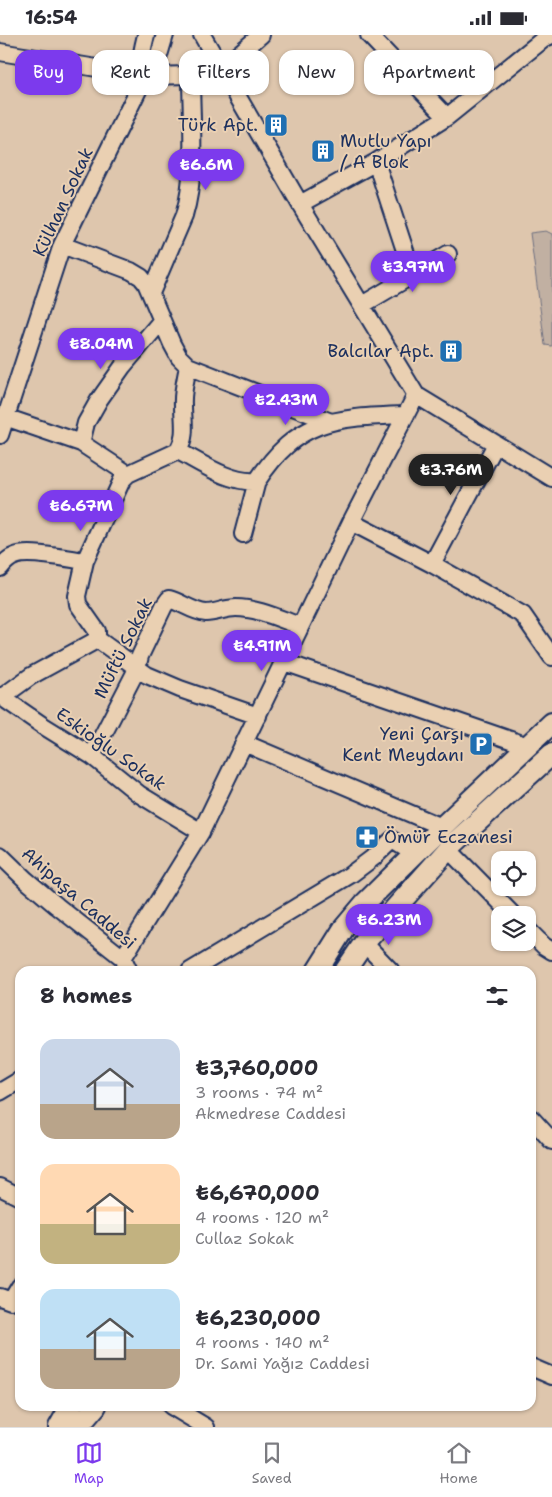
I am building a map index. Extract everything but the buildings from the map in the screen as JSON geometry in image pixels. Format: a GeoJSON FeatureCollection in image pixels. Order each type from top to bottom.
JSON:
{"type":"FeatureCollection","features":[{"type":"Feature","properties":{"kind":"main road"},"geometry":{"type":"LineString","coordinates":[[320,966],[344,928],[366,902],[552,723]]}},
{"type":"Feature","properties":{"kind":"main road"},"geometry":{"type":"LineString","coordinates":[[348,966],[364,943],[448,849],[552,754]]}},
{"type":"Feature","properties":{"kind":"main road"},"geometry":{"type":"LineString","coordinates":[[59,1427],[68,1411]]}},
{"type":"Feature","properties":{"kind":"main road"},"geometry":{"type":"LineString","coordinates":[[78,1427],[92,1411]]}},
{"type":"Feature","properties":{"kind":"street"},"geometry":{"type":"LineString","coordinates":[[143,50],[146,35]]}},
{"type":"Feature","properties":{"kind":"street","name":"Külhan Sokak"},"geometry":{"type":"LineString","coordinates":[[161,50],[165,35]]}},
{"type":"Feature","properties":{"kind":"street"},"geometry":{"type":"LineString","coordinates":[[202,35],[210,50]]}},
{"type":"Feature","properties":{"kind":"street"},"geometry":{"type":"LineString","coordinates":[[243,50],[261,35]]}},
{"type":"Feature","properties":{"kind":"street"},"geometry":{"type":"LineString","coordinates":[[369,35],[446,117]]}},
{"type":"Feature","properties":{"kind":"street"},"geometry":{"type":"LineString","coordinates":[[300,204],[376,162],[446,117],[545,36]]}},
{"type":"Feature","properties":{"kind":"street"},"geometry":{"type":"LineString","coordinates":[[0,52],[92,67]]}},
{"type":"Feature","properties":{"kind":"street","name":"Külhan Sokak"},"geometry":{"type":"LineString","coordinates":[[0,435],[62,245],[136,95]]}},
{"type":"Feature","properties":{"kind":"street"},"geometry":{"type":"LineString","coordinates":[[151,293],[188,203],[192,163],[190,95]]}},
{"type":"Feature","properties":{"kind":"street"},"geometry":{"type":"LineString","coordinates":[[236,95],[416,395],[552,478]]}},
{"type":"Feature","properties":{"kind":"street"},"geometry":{"type":"LineString","coordinates":[[376,162],[413,275]]}},
{"type":"Feature","properties":{"kind":"street"},"geometry":{"type":"LineString","coordinates":[[62,245],[131,271],[141,277],[151,293],[178,357],[188,366],[331,422]]}},
{"type":"Feature","properties":{"kind":"street"},"geometry":{"type":"LineString","coordinates":[[362,305],[448,254]]}},
{"type":"Feature","properties":{"kind":"street"},"geometry":{"type":"LineString","coordinates":[[81,443],[86,423],[99,400],[123,366],[162,320]]}},
{"type":"Feature","properties":{"kind":"street"},"geometry":{"type":"LineString","coordinates":[[97,639],[97,631],[78,604],[76,597],[85,561],[122,480],[128,474],[178,451],[184,433],[182,404],[188,366]]}},
{"type":"Feature","properties":{"kind":"street"},"geometry":{"type":"LineString","coordinates":[[126,964],[201,832],[284,663],[300,626],[416,395]]}},
{"type":"Feature","properties":{"kind":"street"},"geometry":{"type":"LineString","coordinates":[[243,535],[257,481],[274,457],[289,442],[308,430],[331,422],[356,417],[406,415]]}},
{"type":"Feature","properties":{"kind":"street"},"geometry":{"type":"LineString","coordinates":[[5,417],[81,443],[128,474]]}},
{"type":"Feature","properties":{"kind":"street"},"geometry":{"type":"LineString","coordinates":[[432,564],[496,444]]}},
{"type":"Feature","properties":{"kind":"street"},"geometry":{"type":"LineString","coordinates":[[178,451],[212,469],[241,481],[257,481]]}},
{"type":"Feature","properties":{"kind":"street"},"geometry":{"type":"LineString","coordinates":[[351,523],[432,564],[523,615],[552,657]]}},
{"type":"Feature","properties":{"kind":"street"},"geometry":{"type":"LineString","coordinates":[[0,568],[16,555],[42,555],[85,561]]}},
{"type":"Feature","properties":{"kind":"street","name":"Müftü Sokak"},"geometry":{"type":"LineString","coordinates":[[92,756],[137,669],[140,656],[169,599],[207,613],[231,608],[256,610],[300,626]]}},
{"type":"Feature","properties":{"kind":"street"},"geometry":{"type":"LineString","coordinates":[[97,639],[147,675],[167,684],[258,716]]}},
{"type":"Feature","properties":{"kind":"street"},"geometry":{"type":"LineString","coordinates":[[1,696],[31,676],[97,639]]}},
{"type":"Feature","properties":{"kind":"street"},"geometry":{"type":"LineString","coordinates":[[284,663],[528,746]]}},
{"type":"Feature","properties":{"kind":"street","name":"Eskioğlu Sokak"},"geometry":{"type":"LineString","coordinates":[[1,696],[42,725],[92,756],[139,794],[201,832]]}},
{"type":"Feature","properties":{"kind":"street"},"geometry":{"type":"LineString","coordinates":[[244,743],[442,827]]}},
{"type":"Feature","properties":{"kind":"street"},"geometry":{"type":"LineString","coordinates":[[198,966],[350,875],[374,857],[392,840],[415,854]]}},
{"type":"Feature","properties":{"kind":"street"},"geometry":{"type":"LineString","coordinates":[[448,849],[504,906]]}},
{"type":"Feature","properties":{"kind":"street","name":"Ahipaşa Caddesi"},"geometry":{"type":"LineString","coordinates":[[0,855],[38,891],[126,964]]}},
{"type":"Feature","properties":{"kind":"street"},"geometry":{"type":"LineString","coordinates":[[536,938],[552,951]]}},
{"type":"Feature","properties":{"kind":"street"},"geometry":{"type":"LineString","coordinates":[[364,943],[386,966]]}},
{"type":"Feature","properties":{"kind":"street"},"geometry":{"type":"LineString","coordinates":[[0,1092],[15,1082]]}},
{"type":"Feature","properties":{"kind":"street"},"geometry":{"type":"LineString","coordinates":[[536,1123],[552,1141]]}},
{"type":"Feature","properties":{"kind":"street"},"geometry":{"type":"LineString","coordinates":[[0,1187],[15,1194]]}},
{"type":"Feature","properties":{"kind":"street"},"geometry":{"type":"LineString","coordinates":[[0,1297],[11,1301],[15,1294]]}},
{"type":"Feature","properties":{"kind":"street"},"geometry":{"type":"LineString","coordinates":[[536,1369],[552,1376]]}},
{"type":"Feature","properties":{"kind":"street"},"geometry":{"type":"LineString","coordinates":[[179,1411],[206,1427]]}},
{"type":"Feature","properties":{"kind":"shaded area"},"geometry":{"type":"Polygon","coordinates":[[[546,231],[552,234],[552,346],[545,345],[530,233],[546,231]]]}},
{"type":"Feature","properties":{"kind":"place","name":"Türk Apt."},"geometry":{"type":"Point","coordinates":[276,125]}},
{"type":"Feature","properties":{"kind":"place","name":"Mutlu Yapı / A Blok"},"geometry":{"type":"Point","coordinates":[323,151]}},
{"type":"Feature","properties":{"kind":"place","name":"Balcılar Apt."},"geometry":{"type":"Point","coordinates":[451,351]}},
{"type":"Feature","properties":{"kind":"place","name":"Yeni Çarşı Kent Meydanı"},"geometry":{"type":"Point","coordinates":[481,744]}},
{"type":"Feature","properties":{"kind":"place","name":"Ömür Eczanesi"},"geometry":{"type":"Point","coordinates":[367,837]}}]}
